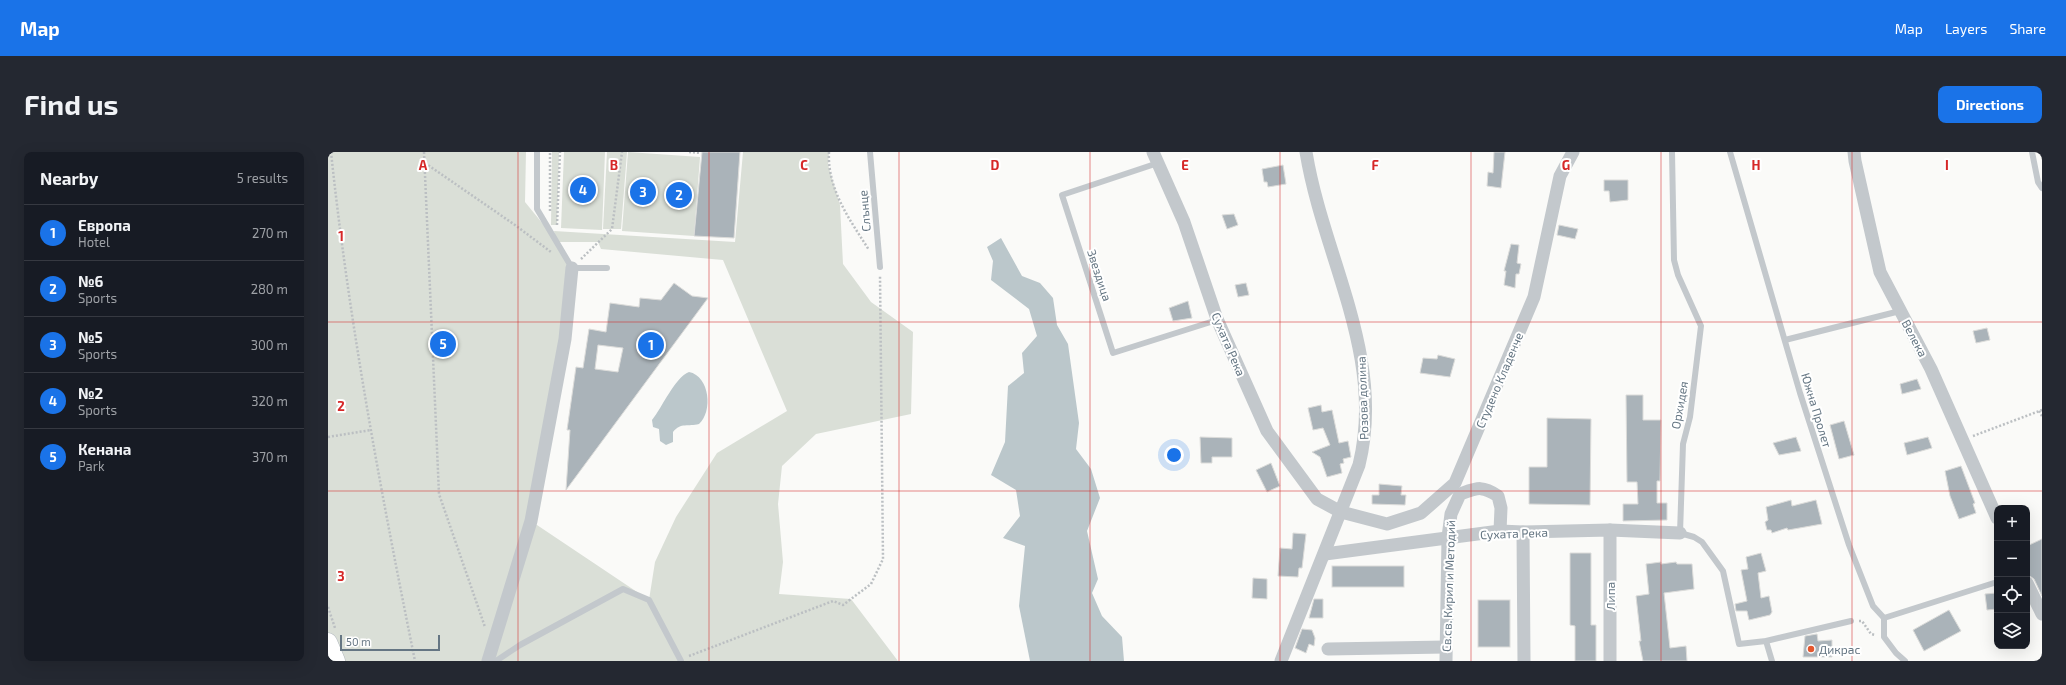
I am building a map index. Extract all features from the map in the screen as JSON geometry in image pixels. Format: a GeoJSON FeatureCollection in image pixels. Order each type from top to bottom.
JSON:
{"type":"FeatureCollection","features":[{"type":"Feature","properties":{"kind":"main road"},"geometry":{"type":"LineString","coordinates":[[328,642],[336,661]]}},
{"type":"Feature","properties":{"kind":"street","name":"Розова долина"},"geometry":{"type":"LineString","coordinates":[[1282,661],[1359,465],[1365,443],[1364,372],[1356,330],[1316,205],[1306,152]]}},
{"type":"Feature","properties":{"kind":"street","name":"Студено Кладенче"},"geometry":{"type":"LineString","coordinates":[[1341,512],[1387,524],[1421,513],[1457,488],[1534,297],[1560,176],[1573,152]]}},
{"type":"Feature","properties":{"kind":"street","name":"Велека"},"geometry":{"type":"LineString","coordinates":[[1854,152],[1876,262],[1931,369],[1961,440],[1994,512]]}},
{"type":"Feature","properties":{"kind":"street","name":"Сухата Река"},"geometry":{"type":"LineString","coordinates":[[1155,157],[1184,222],[1217,320],[1267,431],[1317,499],[1341,512]]}},
{"type":"Feature","properties":{"kind":"street"},"geometry":{"type":"LineString","coordinates":[[488,661],[531,521],[565,339],[572,268]]}},
{"type":"Feature","properties":{"kind":"street"},"geometry":{"type":"LineString","coordinates":[[1457,488],[1479,487],[1491,490],[1498,496],[1501,508],[1500,531]]}},
{"type":"Feature","properties":{"kind":"street","name":"Св.св. Кирил и Методий"},"geometry":{"type":"LineString","coordinates":[[1446,661],[1448,537],[1451,514],[1457,488]]}},
{"type":"Feature","properties":{"kind":"street","name":"Сухата Река"},"geometry":{"type":"LineString","coordinates":[[1325,554],[1500,531],[1523,532],[1610,530],[1680,533]]}},
{"type":"Feature","properties":{"kind":"street","name":"Липа"},"geometry":{"type":"LineString","coordinates":[[1610,530],[1610,661]]}},
{"type":"Feature","properties":{"kind":"street"},"geometry":{"type":"LineString","coordinates":[[1523,532],[1524,661]]}},
{"type":"Feature","properties":{"kind":"street"},"geometry":{"type":"LineString","coordinates":[[2030,589],[2042,614]]}},
{"type":"Feature","properties":{"kind":"street"},"geometry":{"type":"LineString","coordinates":[[1328,649],[1446,647]]}},
{"type":"Feature","properties":{"kind":"lane"},"geometry":{"type":"LineString","coordinates":[[537,152],[537,209],[572,268],[608,268]]}},
{"type":"Feature","properties":{"kind":"lane","name":"Слънце"},"geometry":{"type":"LineString","coordinates":[[870,152],[880,268]]}},
{"type":"Feature","properties":{"kind":"lane","name":"Орхидея"},"geometry":{"type":"LineString","coordinates":[[1672,152],[1674,260],[1678,276],[1701,326],[1690,418],[1683,444],[1680,533]]}},
{"type":"Feature","properties":{"kind":"lane","name":"Южна Пролет"},"geometry":{"type":"LineString","coordinates":[[1730,152],[1785,340],[1849,545],[1873,606],[1884,618]]}},
{"type":"Feature","properties":{"kind":"lane"},"geometry":{"type":"LineString","coordinates":[[2032,152],[2038,182],[2042,188]]}},
{"type":"Feature","properties":{"kind":"lane","name":"Звездица"},"geometry":{"type":"LineString","coordinates":[[1155,157],[1062,195],[1113,353],[1217,320]]}},
{"type":"Feature","properties":{"kind":"lane"},"geometry":{"type":"LineString","coordinates":[[1785,340],[1900,311]]}},
{"type":"Feature","properties":{"kind":"lane"},"geometry":{"type":"LineString","coordinates":[[1680,533],[1694,537],[1702,542],[1723,571],[1739,644],[1766,641],[1851,621]]}},
{"type":"Feature","properties":{"kind":"lane"},"geometry":{"type":"LineString","coordinates":[[1905,661],[1896,653],[1884,637],[1884,618],[1994,583]]}},
{"type":"Feature","properties":{"kind":"lane"},"geometry":{"type":"LineString","coordinates":[[492,648],[496,661],[520,645],[623,589],[649,600],[680,660]]}},
{"type":"Feature","properties":{"kind":"lane"},"geometry":{"type":"LineString","coordinates":[[1766,641],[1772,661]]}},
{"type":"Feature","properties":{"kind":"path"},"geometry":{"type":"LineString","coordinates":[[331,152],[338,223],[381,494],[415,661]]}},
{"type":"Feature","properties":{"kind":"path"},"geometry":{"type":"LineString","coordinates":[[424,152],[439,494],[492,648]]}},
{"type":"Feature","properties":{"kind":"path"},"geometry":{"type":"LineString","coordinates":[[550,152],[550,232]]}},
{"type":"Feature","properties":{"kind":"path"},"geometry":{"type":"LineString","coordinates":[[557,227],[560,152]]}},
{"type":"Feature","properties":{"kind":"path"},"geometry":{"type":"LineString","coordinates":[[572,268],[612,229],[622,152]]}},
{"type":"Feature","properties":{"kind":"path"},"geometry":{"type":"LineString","coordinates":[[690,152],[702,153]]}},
{"type":"Feature","properties":{"kind":"path"},"geometry":{"type":"LineString","coordinates":[[680,660],[833,601],[843,605],[870,584],[882,560],[880,268],[840,205],[828,165],[829,152]]}},
{"type":"Feature","properties":{"kind":"path"},"geometry":{"type":"LineString","coordinates":[[424,162],[515,225],[553,254]]}},
{"type":"Feature","properties":{"kind":"path"},"geometry":{"type":"LineString","coordinates":[[1961,440],[2041,411],[2042,416]]}},
{"type":"Feature","properties":{"kind":"path"},"geometry":{"type":"LineString","coordinates":[[328,438],[371,430]]}},
{"type":"Feature","properties":{"kind":"path"},"geometry":{"type":"LineString","coordinates":[[1851,621],[1862,621],[1871,634],[1884,637]]}},
{"type":"Feature","properties":{"kind":"shaded area"},"geometry":{"type":"Polygon","coordinates":[[[328,152],[526,152],[525,202],[556,240],[554,231],[735,242],[743,152],[829,152],[828,165],[840,205],[843,264],[871,302],[913,332],[911,414],[816,434],[782,466],[778,504],[783,562],[779,594],[851,599],[898,661],[328,661],[328,152]],[[558,242],[572,268],[531,521],[649,600],[655,562],[676,517],[717,453],[787,411],[723,260],[601,249],[598,242],[558,242]]]}},
{"type":"Feature","properties":{"kind":"shaded area"},"geometry":{"type":"Polygon","coordinates":[[[552,152],[559,152],[557,225],[551,225],[552,152]]]}},
{"type":"Feature","properties":{"kind":"shaded area"},"geometry":{"type":"Polygon","coordinates":[[[564,152],[605,152],[602,230],[561,228],[564,152]]]}},
{"type":"Feature","properties":{"kind":"shaded area"},"geometry":{"type":"Polygon","coordinates":[[[607,152],[627,152],[621,229],[603,229],[607,152]]]}},
{"type":"Feature","properties":{"kind":"shaded area"},"geometry":{"type":"Polygon","coordinates":[[[628,152],[700,157],[694,236],[622,231],[628,152]]]}},
{"type":"Feature","properties":{"kind":"shaded area"},"geometry":{"type":"Polygon","coordinates":[[[1001,238],[1022,276],[1040,283],[1053,298],[1057,325],[1068,344],[1079,423],[1076,449],[1091,469],[1100,498],[1087,531],[1098,579],[1092,593],[1102,616],[1122,637],[1124,661],[1030,661],[1019,606],[1025,546],[1003,538],[1020,516],[1016,490],[991,475],[1005,442],[1008,386],[1024,373],[1022,353],[1037,336],[1029,309],[991,280],[993,261],[987,247],[1001,238]]]}},
{"type":"Feature","properties":{"kind":"shaded area"},"geometry":{"type":"Polygon","coordinates":[[[689,372],[696,375],[705,387],[708,403],[706,411],[699,424],[682,426],[676,429],[673,432],[673,442],[666,445],[660,441],[659,429],[653,427],[652,420],[674,386],[684,375],[689,372]]]}},
{"type":"Feature","properties":{"kind":"building"},"geometry":{"type":"Polygon","coordinates":[[[702,152],[740,152],[734,238],[694,236],[702,152]]]}},
{"type":"Feature","properties":{"kind":"building"},"geometry":{"type":"Polygon","coordinates":[[[1494,152],[1505,152],[1501,188],[1487,186],[1488,172],[1493,173],[1494,152]]]}},
{"type":"Feature","properties":{"kind":"building"},"geometry":{"type":"Polygon","coordinates":[[[1283,165],[1286,184],[1268,187],[1267,182],[1264,182],[1262,169],[1283,165]]]}},
{"type":"Feature","properties":{"kind":"building"},"geometry":{"type":"Polygon","coordinates":[[[1604,180],[1628,180],[1628,200],[1610,202],[1609,191],[1604,191],[1604,180]]]}},
{"type":"Feature","properties":{"kind":"building"},"geometry":{"type":"Polygon","coordinates":[[[1234,214],[1238,225],[1227,229],[1222,215],[1234,214]]]}},
{"type":"Feature","properties":{"kind":"building"},"geometry":{"type":"Polygon","coordinates":[[[1559,225],[1578,229],[1575,239],[1557,235],[1559,225]]]}},
{"type":"Feature","properties":{"kind":"building"},"geometry":{"type":"Polygon","coordinates":[[[1511,244],[1519,245],[1517,263],[1521,264],[1519,274],[1516,274],[1515,288],[1504,285],[1506,271],[1504,271],[1511,244]]]}},
{"type":"Feature","properties":{"kind":"building"},"geometry":{"type":"Polygon","coordinates":[[[674,283],[692,296],[708,298],[566,490],[570,430],[567,430],[576,367],[583,368],[589,329],[606,332],[610,303],[639,307],[640,298],[661,300],[674,283]],[[598,345],[595,369],[618,372],[623,348],[598,345]]]}},
{"type":"Feature","properties":{"kind":"building"},"geometry":{"type":"Polygon","coordinates":[[[1246,283],[1249,295],[1238,297],[1235,285],[1246,283]]]}},
{"type":"Feature","properties":{"kind":"building"},"geometry":{"type":"Polygon","coordinates":[[[1188,301],[1192,318],[1173,321],[1169,308],[1188,301]]]}},
{"type":"Feature","properties":{"kind":"building"},"geometry":{"type":"Polygon","coordinates":[[[1987,328],[1990,340],[1976,343],[1973,331],[1987,328]]]}},
{"type":"Feature","properties":{"kind":"building"},"geometry":{"type":"Polygon","coordinates":[[[1438,355],[1455,359],[1450,377],[1420,373],[1423,358],[1437,359],[1438,355]]]}},
{"type":"Feature","properties":{"kind":"building"},"geometry":{"type":"Polygon","coordinates":[[[1917,379],[1921,389],[1902,394],[1900,384],[1917,379]]]}},
{"type":"Feature","properties":{"kind":"building"},"geometry":{"type":"Polygon","coordinates":[[[1626,395],[1643,395],[1643,420],[1661,420],[1660,481],[1657,481],[1657,503],[1667,503],[1667,520],[1623,521],[1623,504],[1638,504],[1637,482],[1627,482],[1626,395]]]}},
{"type":"Feature","properties":{"kind":"building"},"geometry":{"type":"Polygon","coordinates":[[[1321,405],[1322,412],[1332,410],[1339,443],[1348,441],[1351,457],[1343,459],[1344,463],[1340,464],[1342,473],[1327,477],[1320,457],[1312,452],[1330,445],[1323,428],[1313,430],[1308,408],[1321,405]]]}},
{"type":"Feature","properties":{"kind":"building"},"geometry":{"type":"Polygon","coordinates":[[[1547,418],[1591,419],[1590,505],[1529,504],[1529,467],[1547,467],[1547,418]]]}},
{"type":"Feature","properties":{"kind":"building"},"geometry":{"type":"Polygon","coordinates":[[[1844,421],[1854,455],[1839,459],[1830,425],[1844,421]]]}},
{"type":"Feature","properties":{"kind":"building"},"geometry":{"type":"Polygon","coordinates":[[[1200,437],[1232,438],[1232,457],[1212,457],[1212,463],[1201,463],[1200,437]]]}},
{"type":"Feature","properties":{"kind":"building"},"geometry":{"type":"Polygon","coordinates":[[[1796,437],[1801,451],[1779,455],[1773,443],[1796,437]]]}},
{"type":"Feature","properties":{"kind":"building"},"geometry":{"type":"Polygon","coordinates":[[[1928,437],[1932,448],[1907,455],[1904,443],[1928,437]]]}},
{"type":"Feature","properties":{"kind":"building"},"geometry":{"type":"Polygon","coordinates":[[[1271,463],[1280,486],[1267,492],[1256,470],[1271,463]]]}},
{"type":"Feature","properties":{"kind":"building"},"geometry":{"type":"Polygon","coordinates":[[[1961,466],[1975,503],[1973,504],[1976,513],[1959,519],[1950,496],[1945,471],[1961,466]]]}},
{"type":"Feature","properties":{"kind":"building"},"geometry":{"type":"Polygon","coordinates":[[[1379,484],[1402,486],[1401,495],[1406,495],[1405,505],[1372,504],[1372,495],[1379,495],[1379,484]]]}},
{"type":"Feature","properties":{"kind":"building"},"geometry":{"type":"Polygon","coordinates":[[[1791,500],[1792,506],[1816,500],[1822,524],[1788,530],[1787,528],[1772,533],[1771,530],[1767,530],[1765,522],[1768,520],[1766,507],[1791,500]]]}},
{"type":"Feature","properties":{"kind":"building"},"geometry":{"type":"Polygon","coordinates":[[[1293,533],[1306,534],[1302,568],[1299,568],[1298,577],[1278,576],[1280,548],[1292,549],[1293,533]]]}},
{"type":"Feature","properties":{"kind":"building"},"geometry":{"type":"Polygon","coordinates":[[[2042,539],[2042,596],[2034,579],[2030,576],[2030,545],[2042,539]]]}},
{"type":"Feature","properties":{"kind":"building"},"geometry":{"type":"Polygon","coordinates":[[[1570,553],[1591,553],[1591,625],[1596,625],[1596,661],[1575,661],[1575,626],[1570,625],[1570,553]]]}},
{"type":"Feature","properties":{"kind":"building"},"geometry":{"type":"Polygon","coordinates":[[[1761,553],[1766,571],[1758,573],[1761,598],[1769,596],[1772,612],[1770,615],[1749,620],[1747,611],[1736,611],[1735,604],[1747,601],[1741,570],[1748,569],[1746,557],[1761,553]]]}},
{"type":"Feature","properties":{"kind":"building"},"geometry":{"type":"Polygon","coordinates":[[[1661,562],[1661,564],[1676,562],[1677,564],[1692,564],[1694,589],[1664,593],[1670,648],[1686,646],[1687,661],[1643,661],[1639,641],[1641,641],[1636,596],[1649,594],[1646,564],[1661,562]]]}},
{"type":"Feature","properties":{"kind":"building"},"geometry":{"type":"Polygon","coordinates":[[[1332,566],[1404,566],[1404,587],[1332,587],[1332,566]]]}},
{"type":"Feature","properties":{"kind":"building"},"geometry":{"type":"Polygon","coordinates":[[[1253,578],[1267,579],[1267,599],[1252,598],[1253,578]]]}},
{"type":"Feature","properties":{"kind":"building"},"geometry":{"type":"Polygon","coordinates":[[[1994,593],[1994,609],[1987,610],[1985,594],[1994,593]]]}},
{"type":"Feature","properties":{"kind":"building"},"geometry":{"type":"Polygon","coordinates":[[[1314,599],[1323,599],[1323,618],[1309,618],[1314,599]]]}},
{"type":"Feature","properties":{"kind":"building"},"geometry":{"type":"Polygon","coordinates":[[[1478,600],[1510,600],[1510,647],[1478,647],[1478,600]]]}},
{"type":"Feature","properties":{"kind":"building"},"geometry":{"type":"Polygon","coordinates":[[[1949,610],[1961,631],[1924,651],[1913,630],[1949,610]]]}},
{"type":"Feature","properties":{"kind":"building"},"geometry":{"type":"Polygon","coordinates":[[[1302,629],[1312,630],[1315,638],[1314,646],[1309,644],[1306,653],[1295,648],[1302,629]]]}},
{"type":"Feature","properties":{"kind":"building"},"geometry":{"type":"Polygon","coordinates":[[[1817,634],[1818,641],[1832,640],[1832,657],[1803,657],[1805,636],[1817,634]]]}},
{"type":"Feature","properties":{"kind":"place","name":"№2"},"geometry":{"type":"Point","coordinates":[583,190]}},
{"type":"Feature","properties":{"kind":"place","name":"№5"},"geometry":{"type":"Point","coordinates":[643,192]}},
{"type":"Feature","properties":{"kind":"place","name":"№6"},"geometry":{"type":"Point","coordinates":[679,195]}},
{"type":"Feature","properties":{"kind":"place","name":"Кенана"},"geometry":{"type":"Point","coordinates":[443,344]}},
{"type":"Feature","properties":{"kind":"place","name":"Европа"},"geometry":{"type":"Point","coordinates":[651,345]}},
{"type":"Feature","properties":{"kind":"place","name":"Дикрас"},"geometry":{"type":"Point","coordinates":[1811,649]}}]}
